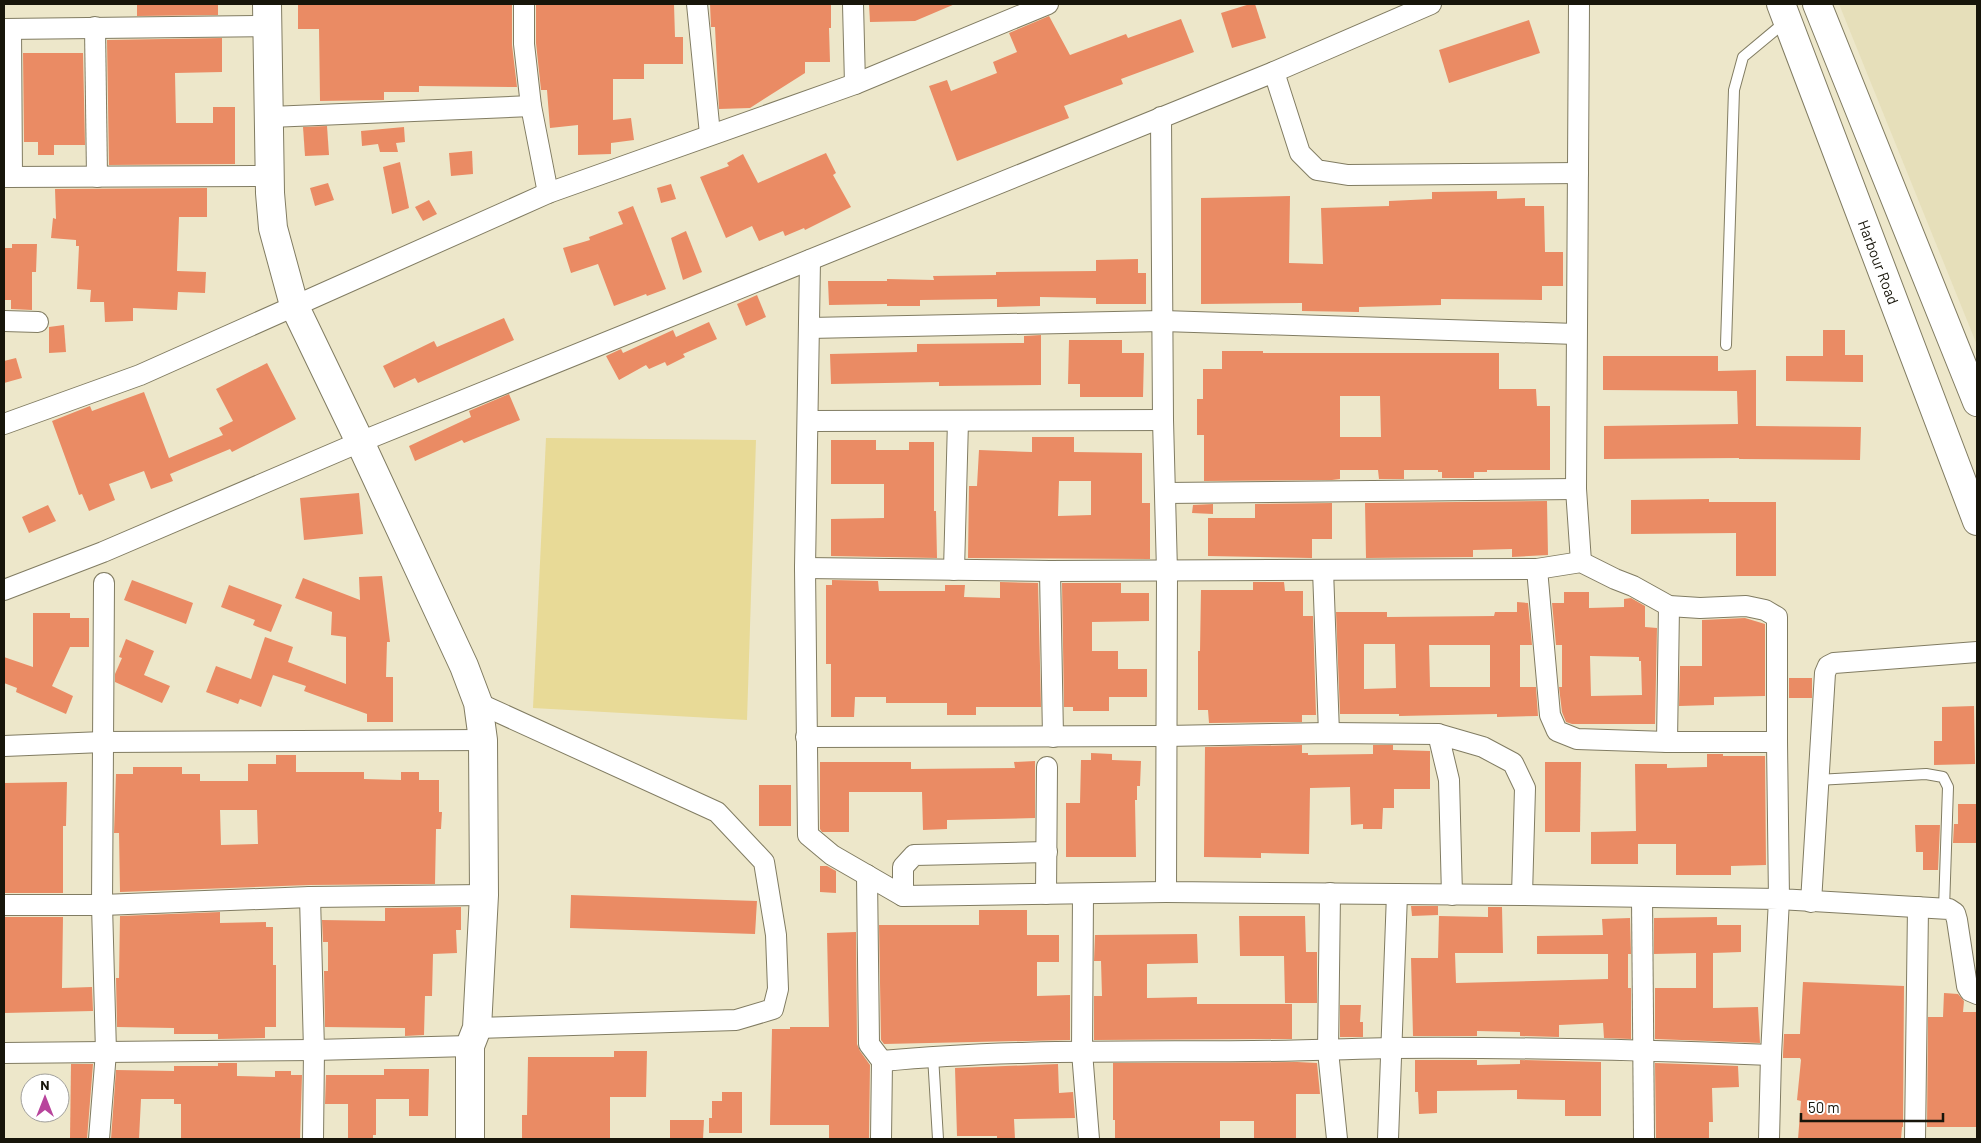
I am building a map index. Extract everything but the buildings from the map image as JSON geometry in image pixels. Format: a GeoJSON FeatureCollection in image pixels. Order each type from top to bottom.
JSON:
{"type":"FeatureCollection","features":[{"type":"Feature","properties":{"kind":"main road"},"geometry":{"type":"LineString","coordinates":[[1818,4],[1977,402]]}},
{"type":"Feature","properties":{"kind":"main road","name":"Harbour Road"},"geometry":{"type":"LineString","coordinates":[[1784,12],[1977,521]]}},
{"type":"Feature","properties":{"kind":"main road"},"geometry":{"type":"LineString","coordinates":[[267,15],[270,176],[273,228],[294,305],[464,666],[478,703],[483,740],[484,895],[474,1037],[470,1139]]}},
{"type":"Feature","properties":{"kind":"street"},"geometry":{"type":"LineString","coordinates":[[524,4],[524,44],[531,106],[548,193]]}},
{"type":"Feature","properties":{"kind":"street"},"geometry":{"type":"LineString","coordinates":[[697,4],[710,134]]}},
{"type":"Feature","properties":{"kind":"street"},"geometry":{"type":"LineString","coordinates":[[853,4],[854,84]]}},
{"type":"Feature","properties":{"kind":"street"},"geometry":{"type":"LineString","coordinates":[[4,424],[140,375],[548,193],[854,84],[1048,4]]}},
{"type":"Feature","properties":{"kind":"street"},"geometry":{"type":"LineString","coordinates":[[4,590],[103,552],[360,442],[1274,72],[1431,4]]}},
{"type":"Feature","properties":{"kind":"street"},"geometry":{"type":"LineString","coordinates":[[1578,4],[1576,489],[1581,562]]}},
{"type":"Feature","properties":{"kind":"street"},"geometry":{"type":"LineString","coordinates":[[267,15],[95,26],[7,29],[8,177],[270,176]]}},
{"type":"Feature","properties":{"kind":"street"},"geometry":{"type":"LineString","coordinates":[[95,26],[97,177]]}},
{"type":"Feature","properties":{"kind":"street"},"geometry":{"type":"LineString","coordinates":[[1274,72],[1300,153],[1317,170],[1348,175],[1578,173]]}},
{"type":"Feature","properties":{"kind":"street"},"geometry":{"type":"LineString","coordinates":[[270,117],[531,106]]}},
{"type":"Feature","properties":{"kind":"street"},"geometry":{"type":"LineString","coordinates":[[1162,117],[1163,420],[1167,571],[1166,892]]}},
{"type":"Feature","properties":{"kind":"street"},"geometry":{"type":"LineString","coordinates":[[810,260],[805,568],[808,835],[832,854],[903,896],[1166,892],[1522,895],[1779,899],[1949,909],[1955,913],[1967,986],[1970,991],[1977,994]]}},
{"type":"Feature","properties":{"kind":"street"},"geometry":{"type":"LineString","coordinates":[[4,321],[38,322]]}},
{"type":"Feature","properties":{"kind":"street"},"geometry":{"type":"LineString","coordinates":[[809,328],[1163,321],[1576,334]]}},
{"type":"Feature","properties":{"kind":"street"},"geometry":{"type":"LineString","coordinates":[[808,420],[1163,420]]}},
{"type":"Feature","properties":{"kind":"street"},"geometry":{"type":"LineString","coordinates":[[954,570],[958,420]]}},
{"type":"Feature","properties":{"kind":"street"},"geometry":{"type":"LineString","coordinates":[[1165,493],[1576,489]]}},
{"type":"Feature","properties":{"kind":"street"},"geometry":{"type":"LineString","coordinates":[[805,568],[1050,571],[1537,569],[1581,562],[1633,586],[1669,606],[1700,608],[1746,606],[1764,610],[1778,617],[1776,742],[1779,899],[1769,1139]]}},
{"type":"Feature","properties":{"kind":"street"},"geometry":{"type":"LineString","coordinates":[[1537,569],[1550,715],[1557,731],[1577,738],[1667,742],[1776,742]]}},
{"type":"Feature","properties":{"kind":"street"},"geometry":{"type":"LineString","coordinates":[[1323,570],[1329,732]]}},
{"type":"Feature","properties":{"kind":"street"},"geometry":{"type":"LineString","coordinates":[[1050,571],[1053,737]]}},
{"type":"Feature","properties":{"kind":"street"},"geometry":{"type":"LineString","coordinates":[[99,1139],[106,1052],[102,905],[104,583]]}},
{"type":"Feature","properties":{"kind":"street"},"geometry":{"type":"LineString","coordinates":[[1667,742],[1669,606]]}},
{"type":"Feature","properties":{"kind":"street"},"geometry":{"type":"LineString","coordinates":[[1811,902],[1817,780],[1825,673],[1828,666],[1834,663],[1977,652]]}},
{"type":"Feature","properties":{"kind":"street"},"geometry":{"type":"LineString","coordinates":[[4,1052],[314,1050],[474,1037],[736,1020],[773,1009],[778,989],[776,935],[764,862],[717,812],[478,703]]}},
{"type":"Feature","properties":{"kind":"street"},"geometry":{"type":"LineString","coordinates":[[806,737],[1166,736],[1329,732],[1438,734],[1483,747],[1513,764],[1525,788],[1522,895]]}},
{"type":"Feature","properties":{"kind":"street"},"geometry":{"type":"LineString","coordinates":[[1438,734],[1449,780],[1452,895]]}},
{"type":"Feature","properties":{"kind":"street"},"geometry":{"type":"LineString","coordinates":[[4,746],[103,742],[483,740]]}},
{"type":"Feature","properties":{"kind":"street"},"geometry":{"type":"LineString","coordinates":[[1046,894],[1047,767]]}},
{"type":"Feature","properties":{"kind":"street"},"geometry":{"type":"LineString","coordinates":[[903,896],[904,867],[914,856],[1047,852]]}},
{"type":"Feature","properties":{"kind":"street"},"geometry":{"type":"LineString","coordinates":[[867,875],[869,1044],[882,1061],[881,1139]]}},
{"type":"Feature","properties":{"kind":"street"},"geometry":{"type":"LineString","coordinates":[[1330,893],[1328,1051],[1337,1139]]}},
{"type":"Feature","properties":{"kind":"street"},"geometry":{"type":"LineString","coordinates":[[1082,894],[1082,1052],[1088,1139]]}},
{"type":"Feature","properties":{"kind":"street"},"geometry":{"type":"LineString","coordinates":[[1388,1139],[1397,894]]}},
{"type":"Feature","properties":{"kind":"street"},"geometry":{"type":"LineString","coordinates":[[4,905],[102,905],[310,897],[484,895]]}},
{"type":"Feature","properties":{"kind":"street"},"geometry":{"type":"LineString","coordinates":[[310,897],[314,1050],[313,1139]]}},
{"type":"Feature","properties":{"kind":"street"},"geometry":{"type":"LineString","coordinates":[[1642,897],[1644,1139]]}},
{"type":"Feature","properties":{"kind":"street"},"geometry":{"type":"LineString","coordinates":[[1915,1139],[1918,907]]}},
{"type":"Feature","properties":{"kind":"street"},"geometry":{"type":"LineString","coordinates":[[882,1061],[933,1056],[1082,1052],[1328,1051],[1390,1048],[1643,1050],[1771,1055]]}},
{"type":"Feature","properties":{"kind":"lane"},"geometry":{"type":"LineString","coordinates":[[1726,345],[1734,90],[1743,57],[1784,12]]}},
{"type":"Feature","properties":{"kind":"lane"},"geometry":{"type":"LineString","coordinates":[[1817,780],[1926,774],[1943,777],[1948,787],[1944,909]]}},
{"type":"Feature","properties":{"kind":"lane"},"geometry":{"type":"LineString","coordinates":[[933,1056],[938,1139]]}},
{"type":"Feature","properties":{"kind":"shaded area"},"geometry":{"type":"Polygon","coordinates":[[[1839,4],[1977,4],[1977,345],[1839,4]]]}},
{"type":"Feature","properties":{"kind":"shaded area"},"geometry":{"type":"Polygon","coordinates":[[[546,438],[756,440],[747,720],[533,708],[546,438]]]}}]}
